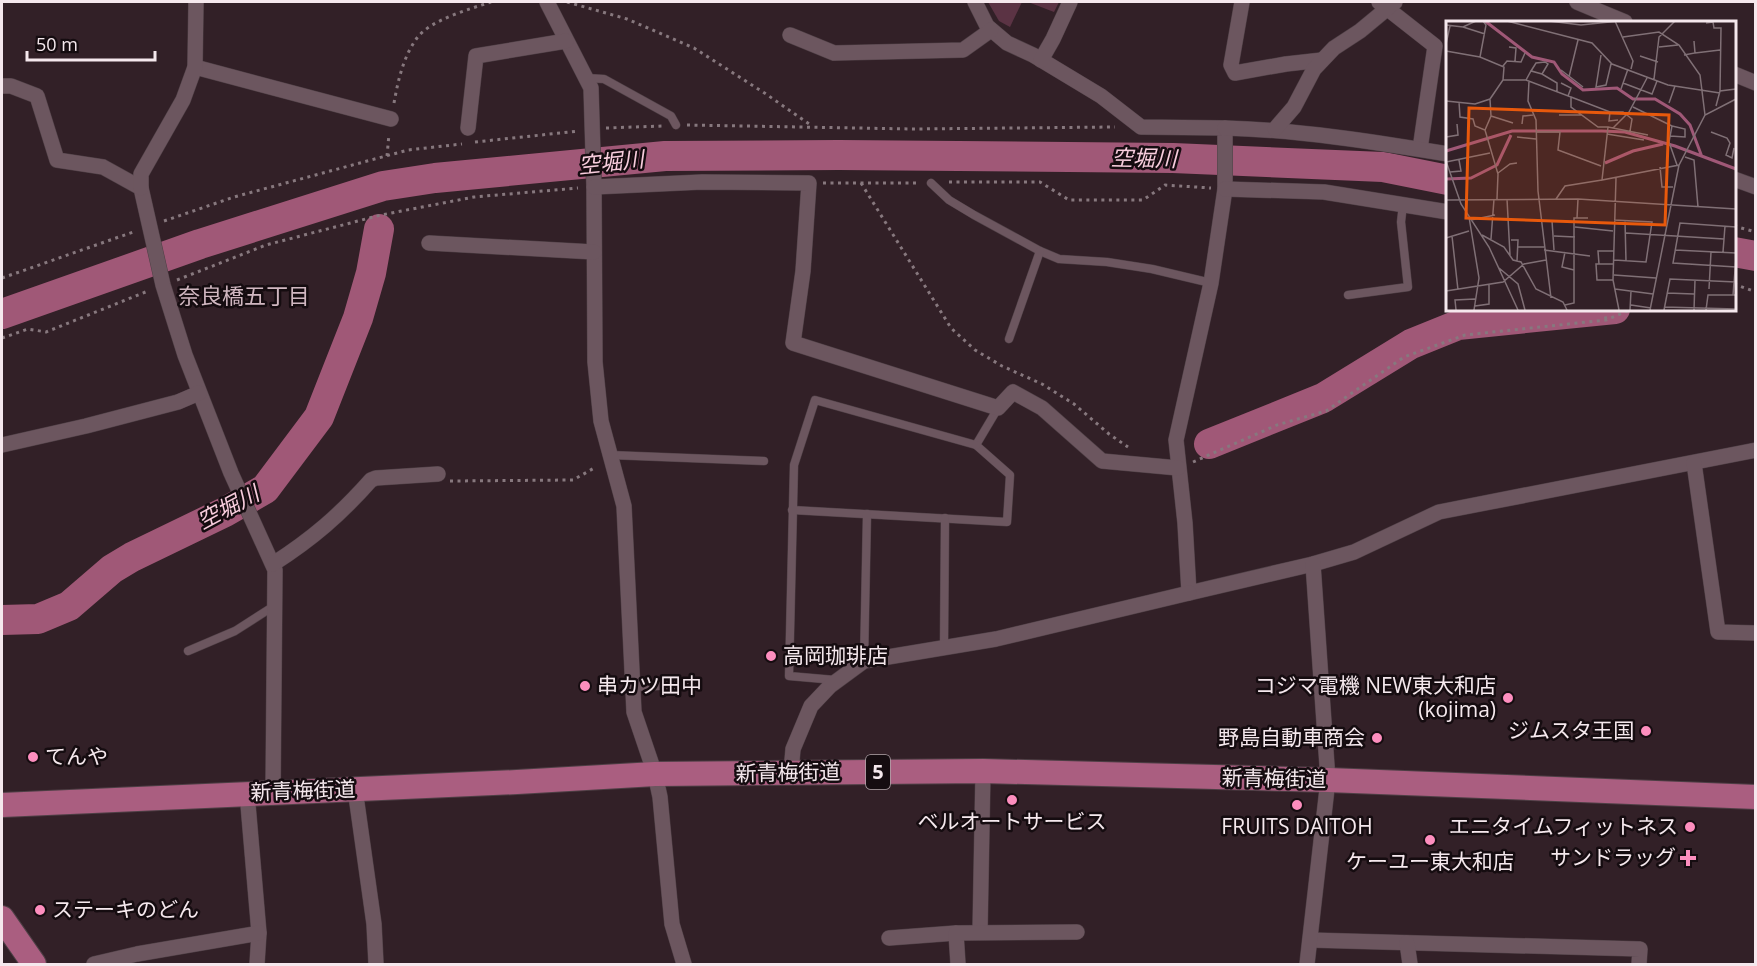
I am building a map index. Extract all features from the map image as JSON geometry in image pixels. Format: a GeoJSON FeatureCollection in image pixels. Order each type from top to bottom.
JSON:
{"type":"FeatureCollection","features":[{"type":"Feature","properties":{"kind":"main road","name":"新青梅街道"},"geometry":{"type":"LineString","coordinates":[[2,805],[654,774],[983,771],[1328,780],[1755,797]]}},
{"type":"Feature","properties":{"kind":"main road"},"geometry":{"type":"LineString","coordinates":[[2,918],[32,964]]}},
{"type":"Feature","properties":{"kind":"street"},"geometry":{"type":"LineString","coordinates":[[196,2],[195,68],[183,100],[141,174],[141,188],[162,280],[184,355],[239,492],[275,570],[273,793]]}},
{"type":"Feature","properties":{"kind":"street"},"geometry":{"type":"LineString","coordinates":[[547,2],[591,88],[595,362],[601,421],[624,506],[634,712],[660,797],[672,924],[684,964]]}},
{"type":"Feature","properties":{"kind":"street"},"geometry":{"type":"LineString","coordinates":[[975,2],[987,26],[1007,43],[1041,60],[1101,96],[1141,127],[1225,132],[1275,129],[1446,154]]}},
{"type":"Feature","properties":{"kind":"street"},"geometry":{"type":"LineString","coordinates":[[1041,60],[1070,2]]}},
{"type":"Feature","properties":{"kind":"street"},"geometry":{"type":"LineString","coordinates":[[1242,2],[1231,65],[1235,73],[1322,60]]}},
{"type":"Feature","properties":{"kind":"street"},"geometry":{"type":"LineString","coordinates":[[1576,2],[1622,21]]}},
{"type":"Feature","properties":{"kind":"street"},"geometry":{"type":"LineString","coordinates":[[1275,129],[1294,107],[1314,69],[1322,60],[1360,31],[1387,4],[1435,46],[1420,149]]}},
{"type":"Feature","properties":{"kind":"street"},"geometry":{"type":"LineString","coordinates":[[789,35],[834,53],[963,50],[991,30]]}},
{"type":"Feature","properties":{"kind":"street"},"geometry":{"type":"LineString","coordinates":[[468,128],[476,56],[566,41]]}},
{"type":"Feature","properties":{"kind":"street"},"geometry":{"type":"LineString","coordinates":[[195,68],[391,119]]}},
{"type":"Feature","properties":{"kind":"street"},"geometry":{"type":"LineString","coordinates":[[1736,75],[1755,83]]}},
{"type":"Feature","properties":{"kind":"street"},"geometry":{"type":"LineString","coordinates":[[2,86],[11,86],[37,96],[57,160],[103,167],[141,188]]}},
{"type":"Feature","properties":{"kind":"street"},"geometry":{"type":"LineString","coordinates":[[1189,593],[1185,523],[1176,440],[1211,283],[1224,186],[1225,132]]}},
{"type":"Feature","properties":{"kind":"street"},"geometry":{"type":"LineString","coordinates":[[1736,181],[1755,187]]}},
{"type":"Feature","properties":{"kind":"street"},"geometry":{"type":"LineString","coordinates":[[594,184],[808,183],[803,271],[793,343],[998,408],[1013,392],[1042,408],[1101,461],[1178,465]]}},
{"type":"Feature","properties":{"kind":"street"},"geometry":{"type":"LineString","coordinates":[[1224,186],[1324,192],[1446,212]]}},
{"type":"Feature","properties":{"kind":"street"},"geometry":{"type":"LineString","coordinates":[[429,243],[594,252]]}},
{"type":"Feature","properties":{"kind":"street"},"geometry":{"type":"LineString","coordinates":[[2,445],[178,402],[199,393]]}},
{"type":"Feature","properties":{"kind":"street"},"geometry":{"type":"LineString","coordinates":[[791,772],[793,749],[811,706],[837,681],[864,661],[996,639],[1313,564],[1354,552],[1439,512],[1755,450]]}},
{"type":"Feature","properties":{"kind":"street"},"geometry":{"type":"LineString","coordinates":[[1694,463],[1718,632],[1755,633]]}},
{"type":"Feature","properties":{"kind":"street"},"geometry":{"type":"LineString","coordinates":[[273,564],[303,545],[346,509],[371,480],[438,474]]}},
{"type":"Feature","properties":{"kind":"street"},"geometry":{"type":"LineString","coordinates":[[1307,964],[1328,780],[1313,564]]}},
{"type":"Feature","properties":{"kind":"street"},"geometry":{"type":"LineString","coordinates":[[980,932],[983,771]]}},
{"type":"Feature","properties":{"kind":"street"},"geometry":{"type":"LineString","coordinates":[[355,789],[374,924],[376,964]]}},
{"type":"Feature","properties":{"kind":"street"},"geometry":{"type":"LineString","coordinates":[[247,793],[259,933],[257,964]]}},
{"type":"Feature","properties":{"kind":"street"},"geometry":{"type":"LineString","coordinates":[[889,938],[980,932],[1077,932]]}},
{"type":"Feature","properties":{"kind":"street"},"geometry":{"type":"LineString","coordinates":[[94,964],[136,954],[259,933]]}},
{"type":"Feature","properties":{"kind":"street"},"geometry":{"type":"LineString","coordinates":[[956,933],[958,964]]}},
{"type":"Feature","properties":{"kind":"street"},"geometry":{"type":"LineString","coordinates":[[1310,940],[1640,949],[1639,964]]}},
{"type":"Feature","properties":{"kind":"street"},"geometry":{"type":"LineString","coordinates":[[1407,943],[1410,964]]}},
{"type":"Feature","properties":{"kind":"lane"},"geometry":{"type":"LineString","coordinates":[[586,78],[604,79],[671,116],[676,126]]}},
{"type":"Feature","properties":{"kind":"lane"},"geometry":{"type":"LineString","coordinates":[[931,183],[949,200],[1040,251],[1059,259],[1107,262],[1152,269],[1211,283]]}},
{"type":"Feature","properties":{"kind":"lane"},"geometry":{"type":"LineString","coordinates":[[1348,295],[1408,287],[1401,222],[1403,203]]}},
{"type":"Feature","properties":{"kind":"lane"},"geometry":{"type":"LineString","coordinates":[[1010,339],[1040,251]]}},
{"type":"Feature","properties":{"kind":"lane"},"geometry":{"type":"LineString","coordinates":[[792,510],[1007,522],[1011,475],[976,445],[814,400],[794,465],[792,510],[789,676],[837,681]]}},
{"type":"Feature","properties":{"kind":"lane"},"geometry":{"type":"LineString","coordinates":[[976,445],[998,408]]}},
{"type":"Feature","properties":{"kind":"lane"},"geometry":{"type":"LineString","coordinates":[[611,457],[764,460]]}},
{"type":"Feature","properties":{"kind":"lane"},"geometry":{"type":"LineString","coordinates":[[864,661],[867,514]]}},
{"type":"Feature","properties":{"kind":"lane"},"geometry":{"type":"LineString","coordinates":[[944,647],[945,518]]}},
{"type":"Feature","properties":{"kind":"lane"},"geometry":{"type":"LineString","coordinates":[[188,651],[235,632],[276,605]]}},
{"type":"Feature","properties":{"kind":"lane"},"geometry":{"type":"LineString","coordinates":[[631,687],[686,685]]}},
{"type":"Feature","properties":{"kind":"path"},"geometry":{"type":"LineString","coordinates":[[387,156],[391,119],[401,69],[418,37],[445,18],[491,2]]}},
{"type":"Feature","properties":{"kind":"path"},"geometry":{"type":"LineString","coordinates":[[567,2],[627,19],[694,48],[812,126]]}},
{"type":"Feature","properties":{"kind":"path"},"geometry":{"type":"LineString","coordinates":[[2,278],[234,197],[408,150],[593,131],[708,124],[912,129],[1141,127]]}},
{"type":"Feature","properties":{"kind":"path"},"geometry":{"type":"LineString","coordinates":[[808,183],[1040,182],[1069,200],[1143,200],[1165,185],[1224,186]]}},
{"type":"Feature","properties":{"kind":"path"},"geometry":{"type":"LineString","coordinates":[[2,338],[28,329],[46,332],[162,280],[266,245],[381,215],[474,197],[594,184]]}},
{"type":"Feature","properties":{"kind":"path"},"geometry":{"type":"LineString","coordinates":[[1736,227],[1755,232]]}},
{"type":"Feature","properties":{"kind":"path"},"geometry":{"type":"LineString","coordinates":[[1736,285],[1755,292]]}},
{"type":"Feature","properties":{"kind":"path"},"geometry":{"type":"LineString","coordinates":[[1604,310],[1606,320]]}},
{"type":"Feature","properties":{"kind":"path"},"geometry":{"type":"LineString","coordinates":[[1178,465],[1188,464],[1277,425],[1326,411],[1404,357],[1465,335],[1552,328],[1606,320],[1630,310]]}},
{"type":"Feature","properties":{"kind":"path"},"geometry":{"type":"LineString","coordinates":[[438,474],[442,481],[573,480],[611,457]]}},
{"type":"Feature","properties":{"kind":"shaded area"},"geometry":{"type":"Polygon","coordinates":[[[988,2],[1022,2],[1010,27],[999,21],[988,2]]]}},
{"type":"Feature","properties":{"kind":"shaded area"},"geometry":{"type":"Polygon","coordinates":[[[1028,2],[1059,2],[1054,12],[1028,2]]]}},
{"type":"Feature","properties":{"kind":"waterway","name":"空堀川"},"geometry":{"type":"LineString","coordinates":[[2,314],[200,244],[383,186],[435,178],[665,156],[1173,158],[1383,167],[1446,180]]}},
{"type":"Feature","properties":{"kind":"waterway","name":"空堀川"},"geometry":{"type":"LineString","coordinates":[[2,620],[38,619],[69,606],[112,569],[132,557],[225,512],[265,489],[319,417],[358,318],[371,273],[379,229]]}},
{"type":"Feature","properties":{"kind":"waterway","name":"空堀川"},"geometry":{"type":"LineString","coordinates":[[1736,252],[1756,256]]}},
{"type":"Feature","properties":{"kind":"waterway","name":"空堀川"},"geometry":{"type":"LineString","coordinates":[[1209,444],[1323,398],[1411,344],[1458,325],[1605,310]]}},
{"type":"Feature","properties":{"kind":"place","name":"高岡珈琲店"},"geometry":{"type":"Point","coordinates":[771,656]}},
{"type":"Feature","properties":{"kind":"place","name":"串カツ田中"},"geometry":{"type":"Point","coordinates":[585,686]}},
{"type":"Feature","properties":{"kind":"place","name":"コジマ電機 NEW東大和店 (kojima)"},"geometry":{"type":"Point","coordinates":[1508,698]}},
{"type":"Feature","properties":{"kind":"place","name":"ジムスタ王国"},"geometry":{"type":"Point","coordinates":[1646,731]}},
{"type":"Feature","properties":{"kind":"place","name":"野島自動車商会"},"geometry":{"type":"Point","coordinates":[1377,738]}},
{"type":"Feature","properties":{"kind":"place","name":"てんや"},"geometry":{"type":"Point","coordinates":[33,757]}},
{"type":"Feature","properties":{"kind":"place","name":"ベルオートサービス"},"geometry":{"type":"Point","coordinates":[1012,800]}},
{"type":"Feature","properties":{"kind":"place","name":"FRUITS DAITOH"},"geometry":{"type":"Point","coordinates":[1297,805]}},
{"type":"Feature","properties":{"kind":"place","name":"エニタイムフィットネス"},"geometry":{"type":"Point","coordinates":[1690,827]}},
{"type":"Feature","properties":{"kind":"place","name":"ケーユー東大和店"},"geometry":{"type":"Point","coordinates":[1430,840]}},
{"type":"Feature","properties":{"kind":"place","name":"サンドラッグ"},"geometry":{"type":"Point","coordinates":[1688,858]}},
{"type":"Feature","properties":{"kind":"place","name":"ステーキのどん"},"geometry":{"type":"Point","coordinates":[40,910]}},
{"type":"Feature","properties":{"kind":"district","name":"奈良橋五丁目"},"geometry":{"type":"Point","coordinates":[244,296]}}]}
